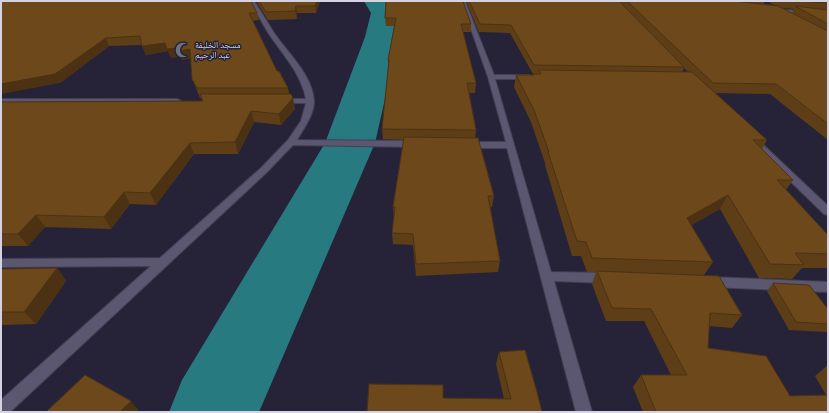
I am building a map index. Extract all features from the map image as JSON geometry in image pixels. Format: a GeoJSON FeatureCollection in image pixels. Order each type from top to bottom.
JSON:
{"type":"FeatureCollection","features":[{"type":"Feature","properties":{"kind":"street"},"geometry":{"type":"LineString","coordinates":[[1,410],[264,170],[291,142],[305,121],[310,101],[307,86],[298,69],[271,33],[252,1]]}},
{"type":"Feature","properties":{"kind":"street"},"geometry":{"type":"LineString","coordinates":[[463,1],[491,77],[512,145],[546,276],[584,412]]}},
{"type":"Feature","properties":{"kind":"street"},"geometry":{"type":"LineString","coordinates":[[788,17],[771,8],[828,15]]}},
{"type":"Feature","properties":{"kind":"street"},"geometry":{"type":"LineString","coordinates":[[491,77],[539,78]]}},
{"type":"Feature","properties":{"kind":"street"},"geometry":{"type":"LineString","coordinates":[[1,101],[183,101]]}},
{"type":"Feature","properties":{"kind":"street"},"geometry":{"type":"LineString","coordinates":[[270,101],[310,101]]}},
{"type":"Feature","properties":{"kind":"street"},"geometry":{"type":"LineString","coordinates":[[748,135],[828,212]]}},
{"type":"Feature","properties":{"kind":"street"},"geometry":{"type":"LineString","coordinates":[[291,142],[427,144]]}},
{"type":"Feature","properties":{"kind":"street"},"geometry":{"type":"LineString","coordinates":[[458,145],[512,145]]}},
{"type":"Feature","properties":{"kind":"street"},"geometry":{"type":"LineString","coordinates":[[1,263],[163,262]]}},
{"type":"Feature","properties":{"kind":"street"},"geometry":{"type":"LineString","coordinates":[[546,276],[617,279]]}},
{"type":"Feature","properties":{"kind":"street"},"geometry":{"type":"LineString","coordinates":[[695,282],[828,287]]}},
{"type":"Feature","properties":{"kind":"building"},"geometry":{"type":"Polygon","coordinates":[[[1,1],[251,1],[257,13],[249,13],[277,71],[279,71],[288,88],[197,88],[192,79],[190,49],[179,51],[178,48],[167,49],[165,43],[142,46],[140,36],[106,38],[55,74],[1,84],[1,1]]]}},
{"type":"Feature","properties":{"kind":"building"},"geometry":{"type":"Polygon","coordinates":[[[259,1],[317,1],[315,6],[296,6],[295,11],[266,12],[259,1]]]}},
{"type":"Feature","properties":{"kind":"building"},"geometry":{"type":"Polygon","coordinates":[[[386,1],[463,1],[471,24],[461,24],[476,83],[467,83],[476,130],[382,129],[388,60],[396,18],[385,18],[386,1]]]}},
{"type":"Feature","properties":{"kind":"building"},"geometry":{"type":"Polygon","coordinates":[[[469,1],[619,1],[684,67],[534,65],[511,25],[480,24],[469,1]]]}},
{"type":"Feature","properties":{"kind":"building"},"geometry":{"type":"Polygon","coordinates":[[[627,1],[734,1],[778,6],[828,31],[828,124],[776,84],[713,83],[627,1]]]}},
{"type":"Feature","properties":{"kind":"building"},"geometry":{"type":"Polygon","coordinates":[[[797,1],[828,1],[828,3],[797,1]]]}},
{"type":"Feature","properties":{"kind":"building"},"geometry":{"type":"Polygon","coordinates":[[[795,6],[828,10],[828,24],[795,6]]]}},
{"type":"Feature","properties":{"kind":"building"},"geometry":{"type":"Polygon","coordinates":[[[539,70],[692,72],[767,140],[753,140],[793,180],[777,180],[828,235],[828,254],[795,253],[804,265],[770,264],[728,195],[687,218],[713,262],[592,258],[586,242],[577,241],[534,110],[516,75],[541,74],[539,70]]]}},
{"type":"Feature","properties":{"kind":"building"},"geometry":{"type":"Polygon","coordinates":[[[200,94],[291,94],[293,98],[279,114],[251,111],[235,142],[190,143],[150,193],[124,192],[104,217],[36,215],[18,234],[1,234],[1,102],[203,101],[200,94]]]}},
{"type":"Feature","properties":{"kind":"building"},"geometry":{"type":"Polygon","coordinates":[[[404,137],[478,138],[494,196],[488,196],[500,261],[416,264],[413,234],[392,233],[395,207],[393,207],[404,137]]]}},
{"type":"Feature","properties":{"kind":"building"},"geometry":{"type":"Polygon","coordinates":[[[57,268],[24,312],[1,312],[1,269],[57,268]]]}},
{"type":"Feature","properties":{"kind":"building"},"geometry":{"type":"Polygon","coordinates":[[[597,271],[719,276],[742,315],[710,313],[708,348],[766,356],[790,396],[828,395],[828,412],[656,412],[641,375],[687,375],[651,309],[612,308],[597,271]]]}},
{"type":"Feature","properties":{"kind":"building"},"geometry":{"type":"Polygon","coordinates":[[[773,283],[809,285],[828,309],[828,324],[796,322],[773,283]]]}},
{"type":"Feature","properties":{"kind":"building"},"geometry":{"type":"Polygon","coordinates":[[[525,350],[542,412],[367,412],[369,384],[443,385],[443,398],[511,399],[499,352],[525,350]]]}},
{"type":"Feature","properties":{"kind":"building"},"geometry":{"type":"Polygon","coordinates":[[[85,375],[131,401],[120,412],[46,412],[85,375]]]}},
{"type":"Feature","properties":{"kind":"waterway"},"geometry":{"type":"LineString","coordinates":[[214,412],[350,143],[382,37],[386,13],[378,1]]}},
{"type":"Feature","properties":{"kind":"place","name":"مسجد الخليفة عبد الرحيم"},"geometry":{"type":"Point","coordinates":[183,50]}}]}
